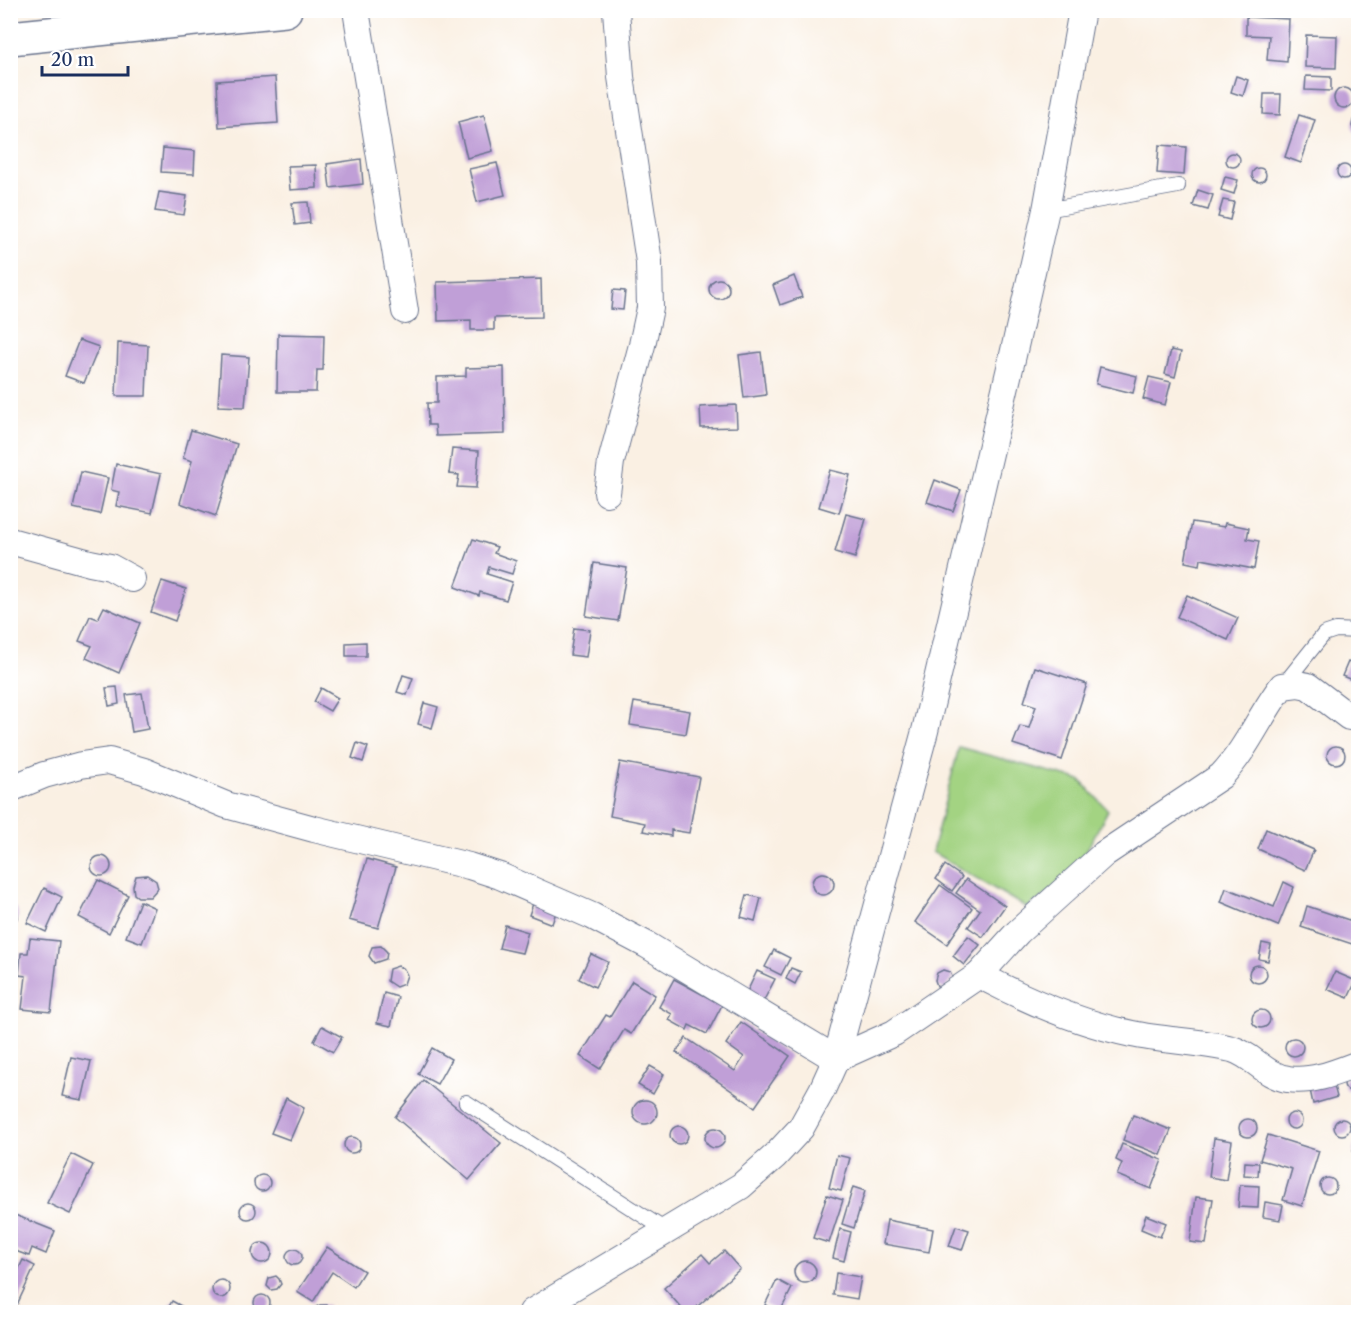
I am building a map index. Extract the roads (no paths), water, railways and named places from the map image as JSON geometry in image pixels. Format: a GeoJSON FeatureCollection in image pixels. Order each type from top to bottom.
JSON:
{"type":"FeatureCollection","features":[{"type":"Feature","properties":{"kind":"street"},"geometry":{"type":"LineString","coordinates":[[10,38],[285,10]]}},
{"type":"Feature","properties":{"kind":"street"},"geometry":{"type":"LineString","coordinates":[[356,10],[405,311]]}},
{"type":"Feature","properties":{"kind":"street"},"geometry":{"type":"LineString","coordinates":[[608,493],[611,462],[650,308],[649,262],[621,77],[616,10]]}},
{"type":"Feature","properties":{"kind":"street"},"geometry":{"type":"LineString","coordinates":[[532,1312],[741,1186],[775,1156],[801,1128],[836,1059],[925,731],[1046,210],[1082,10]]}},
{"type":"Feature","properties":{"kind":"street"},"geometry":{"type":"LineString","coordinates":[[10,541],[90,564],[110,567],[132,579]]}},
{"type":"Feature","properties":{"kind":"street"},"geometry":{"type":"LineString","coordinates":[[836,1059],[894,1033],[979,975],[1018,932],[1104,854],[1221,776],[1236,760],[1282,686],[1298,684],[1308,686],[1348,717]]}},
{"type":"Feature","properties":{"kind":"street"},"geometry":{"type":"LineString","coordinates":[[10,789],[44,775],[81,765],[109,761],[144,771],[226,805],[500,876],[592,916],[647,945],[836,1059]]}},
{"type":"Feature","properties":{"kind":"street"},"geometry":{"type":"LineString","coordinates":[[979,975],[1016,995],[1092,1023],[1131,1034],[1240,1052],[1274,1076],[1289,1080],[1334,1073],[1359,1064]]}},
{"type":"Feature","properties":{"kind":"lane"},"geometry":{"type":"LineString","coordinates":[[1046,210],[1178,186]]}},
{"type":"Feature","properties":{"kind":"lane"},"geometry":{"type":"LineString","coordinates":[[1282,686],[1324,634],[1336,630],[1359,631]]}},
{"type":"Feature","properties":{"kind":"lane"},"geometry":{"type":"LineString","coordinates":[[466,1102],[667,1231]]}}]}
